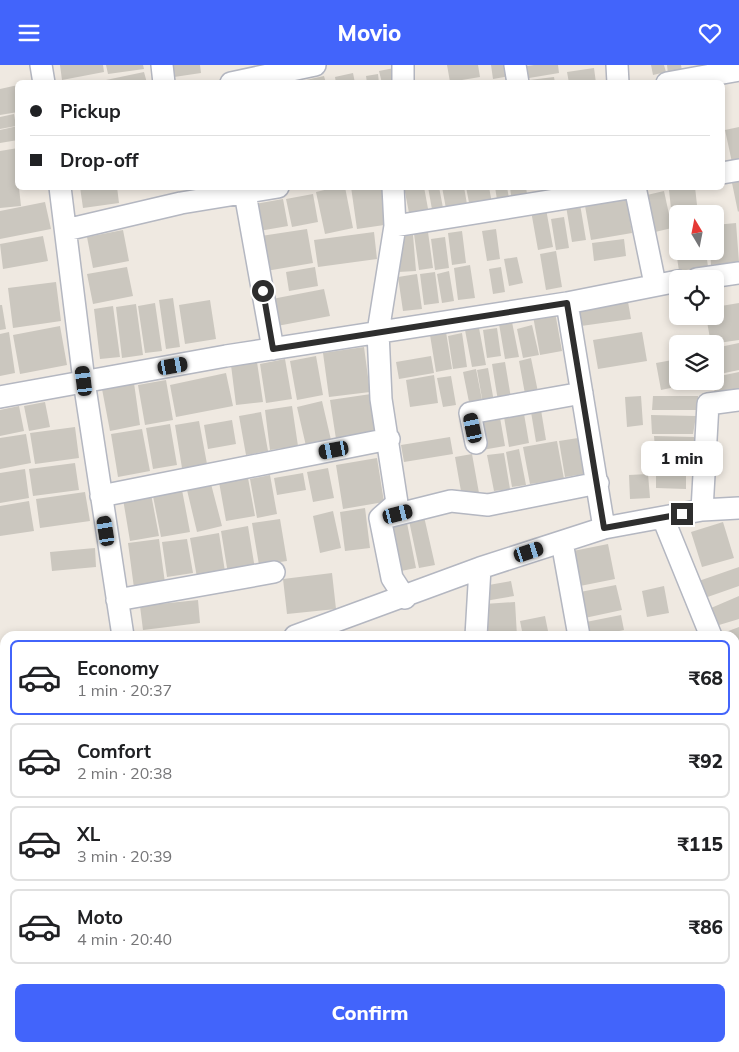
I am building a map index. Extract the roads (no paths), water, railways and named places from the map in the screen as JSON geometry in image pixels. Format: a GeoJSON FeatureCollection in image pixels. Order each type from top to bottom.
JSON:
{"type":"FeatureCollection","features":[{"type":"Feature","properties":{"kind":"street"},"geometry":{"type":"LineString","coordinates":[[41,65],[44,80]]}},
{"type":"Feature","properties":{"kind":"street"},"geometry":{"type":"LineString","coordinates":[[162,65],[164,80]]}},
{"type":"Feature","properties":{"kind":"street"},"geometry":{"type":"LineString","coordinates":[[245,80],[315,65]]}},
{"type":"Feature","properties":{"kind":"street"},"geometry":{"type":"LineString","coordinates":[[403,65],[403,80]]}},
{"type":"Feature","properties":{"kind":"street"},"geometry":{"type":"LineString","coordinates":[[515,65],[518,80]]}},
{"type":"Feature","properties":{"kind":"street"},"geometry":{"type":"LineString","coordinates":[[617,65],[618,80]]}},
{"type":"Feature","properties":{"kind":"street"},"geometry":{"type":"LineString","coordinates":[[684,80],[739,70]]}},
{"type":"Feature","properties":{"kind":"street"},"geometry":{"type":"LineString","coordinates":[[725,172],[739,170]]}},
{"type":"Feature","properties":{"kind":"street"},"geometry":{"type":"LineString","coordinates":[[60,190],[84,381],[122,631]]}},
{"type":"Feature","properties":{"kind":"street"},"geometry":{"type":"LineString","coordinates":[[66,230],[180,195],[245,193],[262,190]]}},
{"type":"Feature","properties":{"kind":"street"},"geometry":{"type":"LineString","coordinates":[[380,518],[397,503],[381,399],[378,332],[395,226],[393,190]]}},
{"type":"Feature","properties":{"kind":"street"},"geometry":{"type":"LineString","coordinates":[[395,226],[533,196],[610,190]]}},
{"type":"Feature","properties":{"kind":"street"},"geometry":{"type":"LineString","coordinates":[[635,190],[655,284]]}},
{"type":"Feature","properties":{"kind":"street"},"geometry":{"type":"LineString","coordinates":[[245,193],[273,349]]}},
{"type":"Feature","properties":{"kind":"street"},"geometry":{"type":"LineString","coordinates":[[724,275],[739,273]]}},
{"type":"Feature","properties":{"kind":"street"},"geometry":{"type":"LineString","coordinates":[[0,397],[273,349],[567,303],[669,282]]}},
{"type":"Feature","properties":{"kind":"street"},"geometry":{"type":"LineString","coordinates":[[567,303],[604,528]]}},
{"type":"Feature","properties":{"kind":"street"},"geometry":{"type":"LineString","coordinates":[[476,443],[470,413],[582,393]]}},
{"type":"Feature","properties":{"kind":"street"},"geometry":{"type":"LineString","coordinates":[[702,510],[708,404],[739,400]]}},
{"type":"Feature","properties":{"kind":"street"},"geometry":{"type":"LineString","coordinates":[[101,496],[388,439]]}},
{"type":"Feature","properties":{"kind":"street"},"geometry":{"type":"LineString","coordinates":[[380,518],[451,501],[488,505],[598,483]]}},
{"type":"Feature","properties":{"kind":"street"},"geometry":{"type":"LineString","coordinates":[[309,631],[404,598],[480,568],[604,528],[702,510],[739,508]]}},
{"type":"Feature","properties":{"kind":"street"},"geometry":{"type":"LineString","coordinates":[[380,518],[392,578],[404,598]]}},
{"type":"Feature","properties":{"kind":"street"},"geometry":{"type":"LineString","coordinates":[[663,518],[710,631]]}},
{"type":"Feature","properties":{"kind":"street"},"geometry":{"type":"LineString","coordinates":[[562,541],[578,631]]}},
{"type":"Feature","properties":{"kind":"street"},"geometry":{"type":"LineString","coordinates":[[476,631],[480,568]]}},
{"type":"Feature","properties":{"kind":"street"},"geometry":{"type":"LineString","coordinates":[[117,601],[274,572]]}}]}
